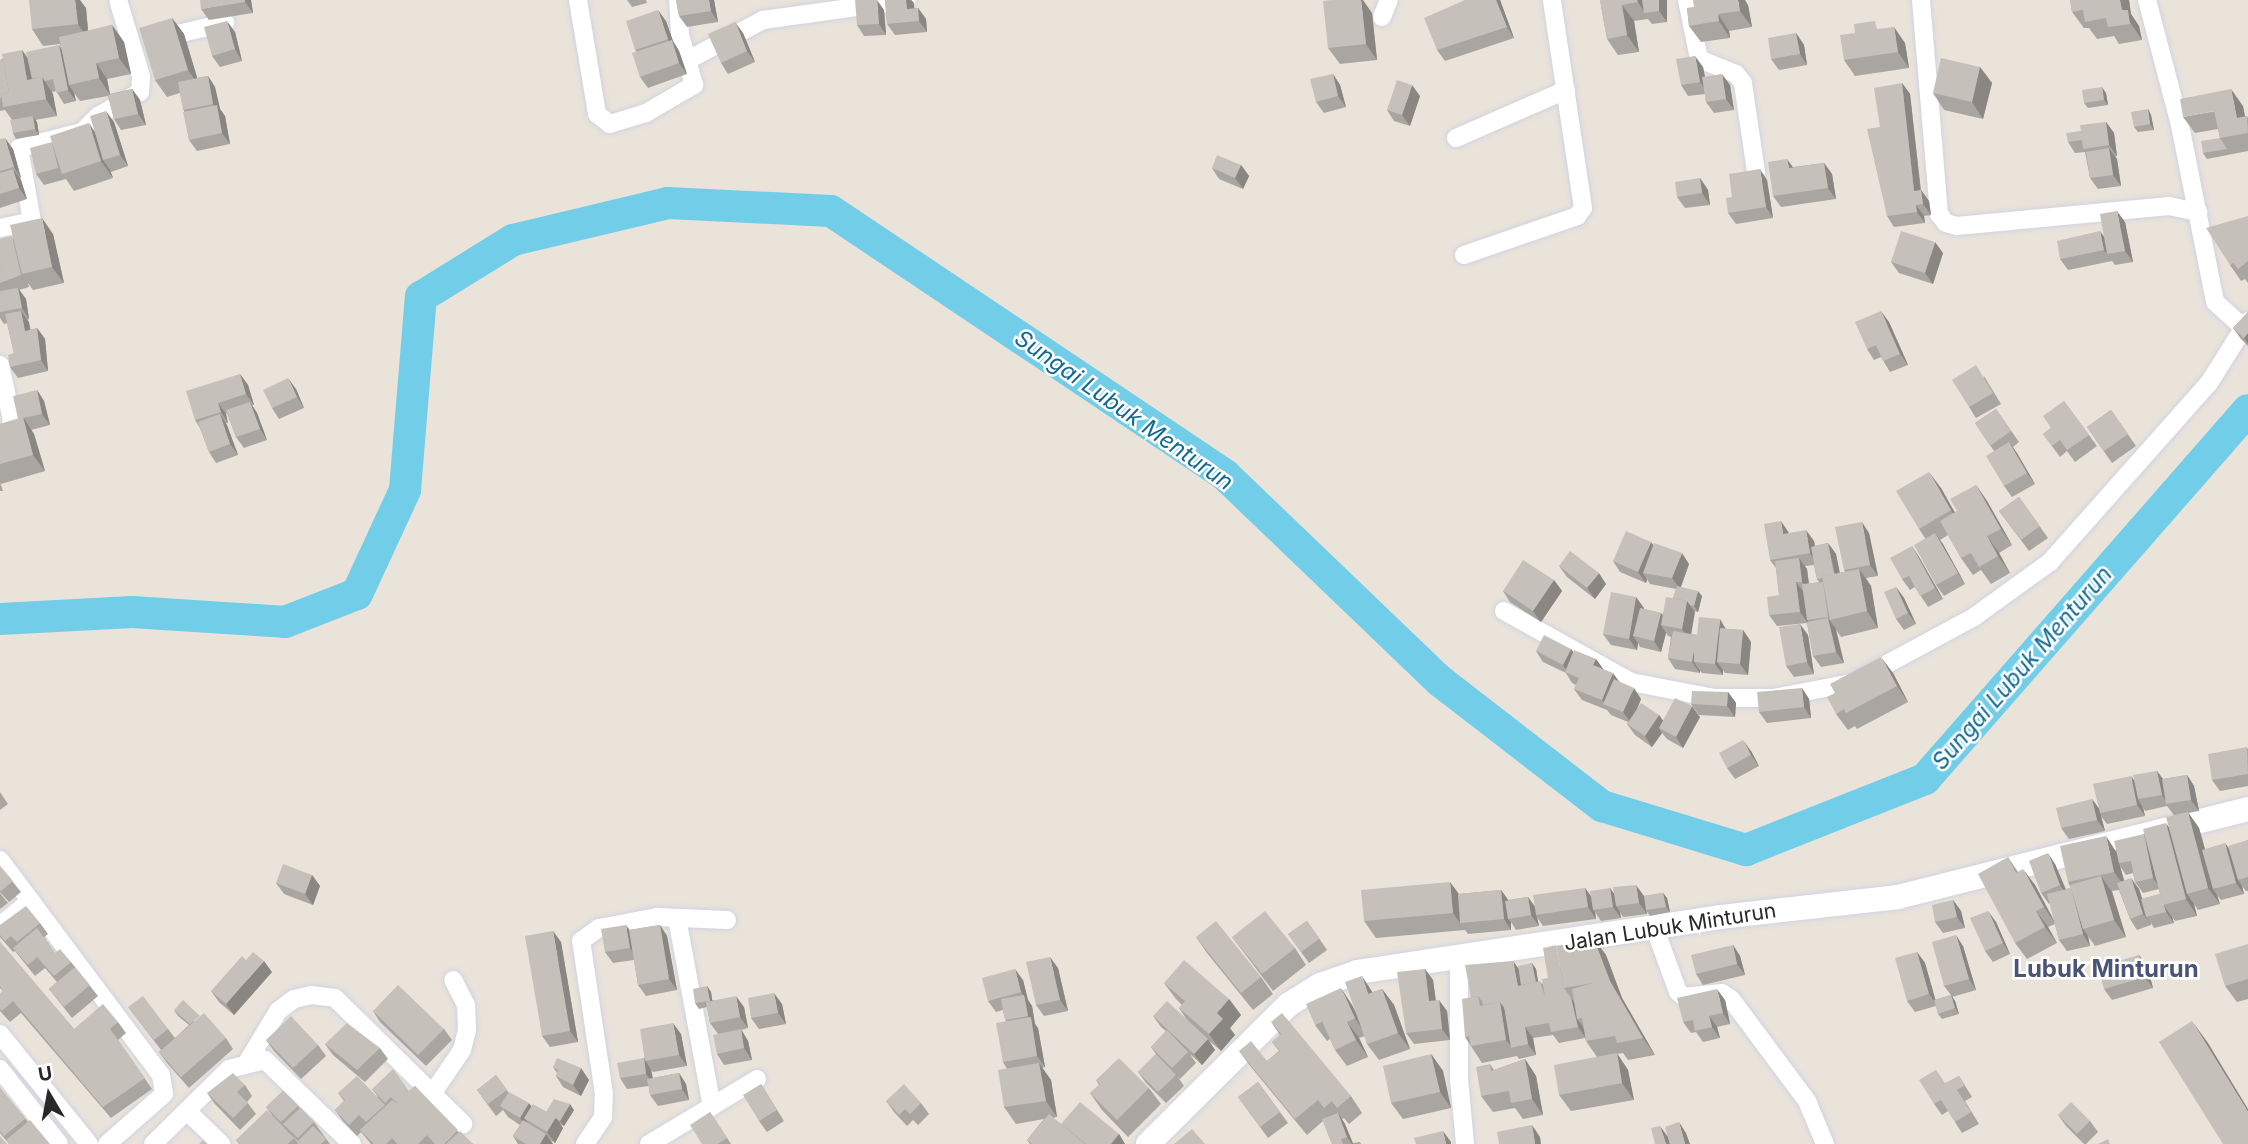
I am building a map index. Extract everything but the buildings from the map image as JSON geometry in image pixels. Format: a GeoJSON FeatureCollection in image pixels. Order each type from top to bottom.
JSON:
{"type":"FeatureCollection","features":[{"type":"Feature","properties":{"kind":"street"},"geometry":{"type":"LineString","coordinates":[[0,137],[19,148],[82,132],[97,116],[140,92],[141,76],[118,0]]}},
{"type":"Feature","properties":{"kind":"street"},"geometry":{"type":"LineString","coordinates":[[578,0],[597,114],[603,122],[646,113],[691,90],[695,76],[688,60],[678,0]]}},
{"type":"Feature","properties":{"kind":"street"},"geometry":{"type":"LineString","coordinates":[[688,60],[763,20],[907,0]]}},
{"type":"Feature","properties":{"kind":"street"},"geometry":{"type":"LineString","coordinates":[[1382,18],[1389,0]]}},
{"type":"Feature","properties":{"kind":"street"},"geometry":{"type":"LineString","coordinates":[[1464,255],[1580,213],[1583,208],[1552,0]]}},
{"type":"Feature","properties":{"kind":"street"},"geometry":{"type":"LineString","coordinates":[[1687,0],[1699,60],[1736,74],[1743,83],[1756,172]]}},
{"type":"Feature","properties":{"kind":"street"},"geometry":{"type":"LineString","coordinates":[[1921,0],[1939,214],[1946,223],[1957,226],[2148,207],[2197,212]]}},
{"type":"Feature","properties":{"kind":"street"},"geometry":{"type":"LineString","coordinates":[[1504,611],[1631,682],[1714,698],[1773,698],[1852,683],[1974,617],[2050,562],[2209,383],[2245,324],[2215,302],[2197,212],[2147,0]]}},
{"type":"Feature","properties":{"kind":"street"},"geometry":{"type":"LineString","coordinates":[[132,45],[225,23]]}},
{"type":"Feature","properties":{"kind":"street"},"geometry":{"type":"LineString","coordinates":[[1456,138],[1566,90]]}},
{"type":"Feature","properties":{"kind":"street"},"geometry":{"type":"LineString","coordinates":[[0,228],[32,220],[19,148]]}},
{"type":"Feature","properties":{"kind":"street"},"geometry":{"type":"LineString","coordinates":[[0,365],[12,420],[9,433],[0,436]]}},
{"type":"Feature","properties":{"kind":"street","name":"Jalan Lubuk Minturun"},"geometry":{"type":"LineString","coordinates":[[1148,1144],[1288,1005],[1320,985],[1357,972],[1898,897],[2248,809]]}},
{"type":"Feature","properties":{"kind":"street"},"geometry":{"type":"LineString","coordinates":[[0,860],[161,1075],[166,1087],[164,1094],[107,1144]]}},
{"type":"Feature","properties":{"kind":"street"},"geometry":{"type":"LineString","coordinates":[[0,926],[31,900]]}},
{"type":"Feature","properties":{"kind":"street"},"geometry":{"type":"LineString","coordinates":[[677,918],[712,1107]]}},
{"type":"Feature","properties":{"kind":"street"},"geometry":{"type":"LineString","coordinates":[[585,1144],[603,1117],[604,1094],[581,941],[599,928],[677,918],[727,920]]}},
{"type":"Feature","properties":{"kind":"street"},"geometry":{"type":"LineString","coordinates":[[1655,929],[1678,992],[1684,997],[1723,993],[1731,999],[1807,1101],[1825,1144]]}},
{"type":"Feature","properties":{"kind":"street"},"geometry":{"type":"LineString","coordinates":[[1460,958],[1459,1079],[1465,1144]]}},
{"type":"Feature","properties":{"kind":"street"},"geometry":{"type":"LineString","coordinates":[[432,1094],[463,1050],[467,1030],[466,1005],[453,980]]}},
{"type":"Feature","properties":{"kind":"street"},"geometry":{"type":"LineString","coordinates":[[248,1061],[278,1011],[294,999],[323,995],[335,998],[463,1124]]}},
{"type":"Feature","properties":{"kind":"street"},"geometry":{"type":"LineString","coordinates":[[0,1034],[89,1144]]}},
{"type":"Feature","properties":{"kind":"street"},"geometry":{"type":"LineString","coordinates":[[153,1144],[189,1113],[229,1069],[248,1061],[265,1060],[352,1144]]}},
{"type":"Feature","properties":{"kind":"street"},"geometry":{"type":"LineString","coordinates":[[0,1069],[59,1144]]}},
{"type":"Feature","properties":{"kind":"street"},"geometry":{"type":"LineString","coordinates":[[649,1144],[757,1079]]}},
{"type":"Feature","properties":{"kind":"street"},"geometry":{"type":"LineString","coordinates":[[189,1113],[221,1144]]}},
{"type":"Feature","properties":{"kind":"waterway","name":"Sungai Lubuk Menturun"},"geometry":{"type":"LineString","coordinates":[[0,619],[132,612],[285,622],[357,594],[405,490],[421,297],[513,240],[668,203],[831,211],[1225,475],[1440,681],[1602,806],[1746,850],[1925,779],[2248,410]]}},
{"type":"Feature","properties":{"kind":"district","name":"Lubuk Minturun"},"geometry":{"type":"Point","coordinates":[2106,969]}}]}
